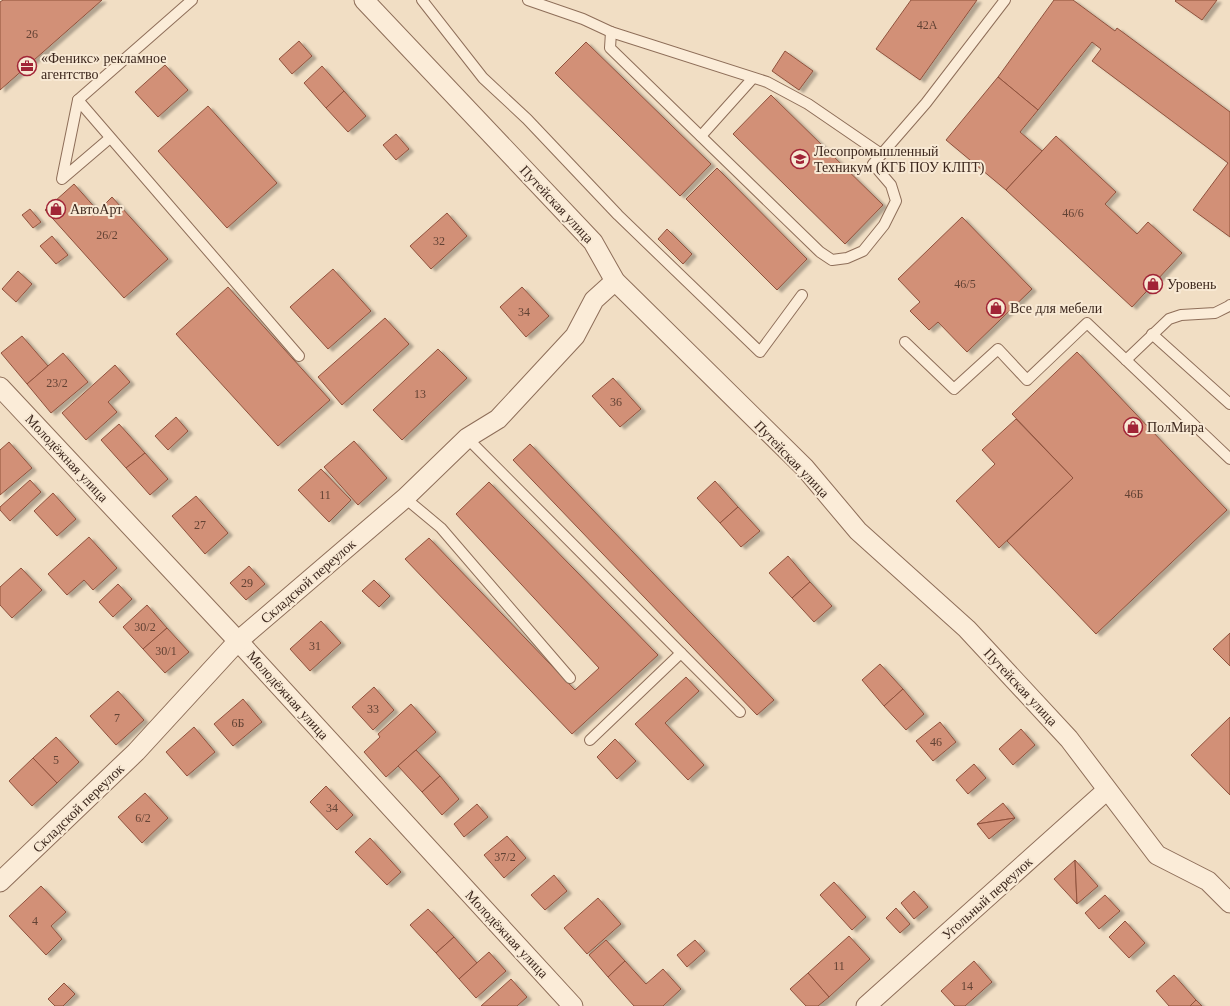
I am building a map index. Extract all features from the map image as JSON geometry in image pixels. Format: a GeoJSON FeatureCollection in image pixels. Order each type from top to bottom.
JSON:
{"type":"FeatureCollection","features":[{"type":"Feature","properties":{"kind":"street","name":"Путейская улица"},"geometry":{"type":"LineString","coordinates":[[364,0],[593,242],[615,281],[805,468],[858,531],[968,629],[1069,739],[1157,855],[1208,881],[1230,903]]}},
{"type":"Feature","properties":{"kind":"street","name":"Складской переулок"},"geometry":{"type":"LineString","coordinates":[[0,882],[136,752],[238,641],[405,498],[467,438],[498,419],[575,336],[594,300],[615,281]]}},
{"type":"Feature","properties":{"kind":"street","name":"Молодёжная улица"},"geometry":{"type":"LineString","coordinates":[[0,387],[238,641],[573,1006]]}},
{"type":"Feature","properties":{"kind":"street","name":"Угольный переулок"},"geometry":{"type":"LineString","coordinates":[[866,1006],[1108,790]]}},
{"type":"Feature","properties":{"kind":"lane"},"geometry":{"type":"LineString","coordinates":[[422,0],[484,78],[527,119],[618,215],[760,352],[802,295]]}},
{"type":"Feature","properties":{"kind":"lane"},"geometry":{"type":"LineString","coordinates":[[528,0],[583,19],[611,32],[767,82],[808,104],[881,154]]}},
{"type":"Feature","properties":{"kind":"lane"},"geometry":{"type":"LineString","coordinates":[[611,32],[610,48],[820,252],[832,260],[847,258],[863,251],[884,225],[896,200],[891,185],[873,164],[926,104],[1005,0]]}},
{"type":"Feature","properties":{"kind":"lane"},"geometry":{"type":"LineString","coordinates":[[110,138],[62,179],[78,100],[186,2]]}},
{"type":"Feature","properties":{"kind":"lane"},"geometry":{"type":"LineString","coordinates":[[701,136],[753,78]]}},
{"type":"Feature","properties":{"kind":"lane"},"geometry":{"type":"LineString","coordinates":[[78,100],[299,356]]}},
{"type":"Feature","properties":{"kind":"lane"},"geometry":{"type":"LineString","coordinates":[[1126,360],[1169,318],[1181,315],[1215,312],[1230,305]]}},
{"type":"Feature","properties":{"kind":"lane"},"geometry":{"type":"LineString","coordinates":[[905,342],[954,390],[998,349],[1027,380],[1087,323],[1230,459]]}},
{"type":"Feature","properties":{"kind":"lane"},"geometry":{"type":"LineString","coordinates":[[1152,334],[1230,404]]}},
{"type":"Feature","properties":{"kind":"lane"},"geometry":{"type":"LineString","coordinates":[[467,438],[740,712]]}},
{"type":"Feature","properties":{"kind":"lane"},"geometry":{"type":"LineString","coordinates":[[405,498],[441,528],[570,678]]}},
{"type":"Feature","properties":{"kind":"lane"},"geometry":{"type":"LineString","coordinates":[[590,740],[681,653]]}},
{"type":"Feature","properties":{"kind":"building"},"geometry":{"type":"Polygon","coordinates":[[[3,0],[102,0],[0,90],[0,2],[3,0]]]}},
{"type":"Feature","properties":{"kind":"building"},"geometry":{"type":"Polygon","coordinates":[[[911,0],[977,0],[920,80],[876,49],[911,0]]]}},
{"type":"Feature","properties":{"kind":"building"},"geometry":{"type":"Polygon","coordinates":[[[1054,0],[1073,0],[1115,31],[1117,28],[1230,112],[1230,237],[1193,210],[1228,163],[1092,61],[1101,49],[1092,42],[1038,110],[998,77],[1054,0]]]}},
{"type":"Feature","properties":{"kind":"building"},"geometry":{"type":"Polygon","coordinates":[[[1217,0],[1202,20],[1175,1],[1217,0]]]}},
{"type":"Feature","properties":{"kind":"building"},"geometry":{"type":"Polygon","coordinates":[[[299,41],[312,56],[292,74],[279,59],[299,41]]]}},
{"type":"Feature","properties":{"kind":"building"},"geometry":{"type":"Polygon","coordinates":[[[586,42],[711,164],[680,196],[555,73],[586,42]]]}},
{"type":"Feature","properties":{"kind":"building"},"geometry":{"type":"Polygon","coordinates":[[[785,51],[813,71],[799,90],[772,71],[785,51]]]}},
{"type":"Feature","properties":{"kind":"building"},"geometry":{"type":"Polygon","coordinates":[[[165,65],[188,90],[158,117],[135,92],[165,65]]]}},
{"type":"Feature","properties":{"kind":"building"},"geometry":{"type":"Polygon","coordinates":[[[322,66],[344,91],[326,108],[304,83],[322,66]]]}},
{"type":"Feature","properties":{"kind":"building"},"geometry":{"type":"Polygon","coordinates":[[[998,77],[1038,110],[1020,132],[1042,151],[1006,190],[946,140],[998,77]]]}},
{"type":"Feature","properties":{"kind":"building"},"geometry":{"type":"Polygon","coordinates":[[[344,91],[366,116],[348,132],[326,108],[344,91]]]}},
{"type":"Feature","properties":{"kind":"building"},"geometry":{"type":"Polygon","coordinates":[[[771,95],[883,205],[845,244],[733,134],[771,95]]]}},
{"type":"Feature","properties":{"kind":"building"},"geometry":{"type":"Polygon","coordinates":[[[208,106],[277,183],[227,228],[158,151],[208,106]]]}},
{"type":"Feature","properties":{"kind":"building"},"geometry":{"type":"Polygon","coordinates":[[[396,134],[409,149],[396,160],[383,145],[396,134]]]}},
{"type":"Feature","properties":{"kind":"building"},"geometry":{"type":"Polygon","coordinates":[[[1056,136],[1116,192],[1105,204],[1137,234],[1148,222],[1182,253],[1132,307],[1006,190],[1056,136]]]}},
{"type":"Feature","properties":{"kind":"building"},"geometry":{"type":"Polygon","coordinates":[[[717,168],[807,259],[777,290],[686,199],[717,168]]]}},
{"type":"Feature","properties":{"kind":"building"},"geometry":{"type":"Polygon","coordinates":[[[74,184],[98,211],[112,197],[168,259],[124,298],[45,210],[74,184]]]}},
{"type":"Feature","properties":{"kind":"building"},"geometry":{"type":"Polygon","coordinates":[[[30,209],[41,222],[33,228],[22,215],[30,209]]]}},
{"type":"Feature","properties":{"kind":"building"},"geometry":{"type":"Polygon","coordinates":[[[447,213],[467,236],[431,269],[410,246],[447,213]]]}},
{"type":"Feature","properties":{"kind":"building"},"geometry":{"type":"Polygon","coordinates":[[[962,217],[1032,289],[967,352],[938,322],[929,330],[910,311],[920,302],[898,279],[962,217]]]}},
{"type":"Feature","properties":{"kind":"building"},"geometry":{"type":"Polygon","coordinates":[[[667,229],[692,254],[683,264],[658,239],[667,229]]]}},
{"type":"Feature","properties":{"kind":"building"},"geometry":{"type":"Polygon","coordinates":[[[52,236],[68,255],[56,264],[40,246],[52,236]]]}},
{"type":"Feature","properties":{"kind":"building"},"geometry":{"type":"Polygon","coordinates":[[[333,269],[371,311],[328,349],[290,307],[333,269]]]}},
{"type":"Feature","properties":{"kind":"building"},"geometry":{"type":"Polygon","coordinates":[[[18,271],[32,284],[16,302],[2,289],[18,271]]]}},
{"type":"Feature","properties":{"kind":"building"},"geometry":{"type":"Polygon","coordinates":[[[228,287],[330,400],[278,446],[176,334],[228,287]]]}},
{"type":"Feature","properties":{"kind":"building"},"geometry":{"type":"Polygon","coordinates":[[[522,287],[549,316],[526,337],[500,307],[522,287]]]}},
{"type":"Feature","properties":{"kind":"building"},"geometry":{"type":"Polygon","coordinates":[[[385,318],[409,344],[342,405],[318,377],[385,318]]]}},
{"type":"Feature","properties":{"kind":"building"},"geometry":{"type":"Polygon","coordinates":[[[22,336],[48,366],[27,384],[1,353],[22,336]]]}},
{"type":"Feature","properties":{"kind":"building"},"geometry":{"type":"Polygon","coordinates":[[[438,349],[467,378],[402,440],[373,410],[438,349]]]}},
{"type":"Feature","properties":{"kind":"building"},"geometry":{"type":"Polygon","coordinates":[[[1077,352],[1227,510],[1096,634],[1007,541],[1073,478],[1012,414],[1077,352]]]}},
{"type":"Feature","properties":{"kind":"building"},"geometry":{"type":"Polygon","coordinates":[[[63,353],[88,382],[51,413],[27,384],[63,353]]]}},
{"type":"Feature","properties":{"kind":"building"},"geometry":{"type":"Polygon","coordinates":[[[115,365],[130,382],[108,402],[117,412],[86,440],[62,413],[115,365]]]}},
{"type":"Feature","properties":{"kind":"building"},"geometry":{"type":"Polygon","coordinates":[[[613,378],[641,409],[620,427],[592,396],[613,378]]]}},
{"type":"Feature","properties":{"kind":"building"},"geometry":{"type":"Polygon","coordinates":[[[176,417],[188,431],[168,450],[155,436],[176,417]]]}},
{"type":"Feature","properties":{"kind":"building"},"geometry":{"type":"Polygon","coordinates":[[[1016,419],[1073,478],[999,548],[956,501],[995,464],[982,450],[1016,419]]]}},
{"type":"Feature","properties":{"kind":"building"},"geometry":{"type":"Polygon","coordinates":[[[119,424],[145,453],[126,468],[101,440],[119,424]]]}},
{"type":"Feature","properties":{"kind":"building"},"geometry":{"type":"Polygon","coordinates":[[[354,441],[387,478],[358,505],[324,467],[354,441]]]}},
{"type":"Feature","properties":{"kind":"building"},"geometry":{"type":"Polygon","coordinates":[[[9,442],[32,468],[0,495],[0,450],[9,442]]]}},
{"type":"Feature","properties":{"kind":"building"},"geometry":{"type":"Polygon","coordinates":[[[530,444],[774,700],[757,715],[513,460],[530,444]]]}},
{"type":"Feature","properties":{"kind":"building"},"geometry":{"type":"Polygon","coordinates":[[[145,453],[168,479],[150,495],[126,468],[145,453]]]}},
{"type":"Feature","properties":{"kind":"building"},"geometry":{"type":"Polygon","coordinates":[[[321,469],[351,500],[329,522],[298,490],[321,469]]]}},
{"type":"Feature","properties":{"kind":"building"},"geometry":{"type":"Polygon","coordinates":[[[30,480],[41,492],[10,521],[0,510],[0,507],[30,480]]]}},
{"type":"Feature","properties":{"kind":"building"},"geometry":{"type":"Polygon","coordinates":[[[715,481],[738,507],[720,523],[697,498],[715,481]]]}},
{"type":"Feature","properties":{"kind":"building"},"geometry":{"type":"Polygon","coordinates":[[[489,482],[658,655],[572,734],[405,559],[429,538],[575,690],[599,668],[456,514],[489,482]]]}},
{"type":"Feature","properties":{"kind":"building"},"geometry":{"type":"Polygon","coordinates":[[[53,493],[76,519],[57,536],[34,511],[53,493]]]}},
{"type":"Feature","properties":{"kind":"building"},"geometry":{"type":"Polygon","coordinates":[[[196,496],[228,533],[205,554],[172,516],[196,496]]]}},
{"type":"Feature","properties":{"kind":"building"},"geometry":{"type":"Polygon","coordinates":[[[738,507],[760,531],[741,547],[720,523],[738,507]]]}},
{"type":"Feature","properties":{"kind":"building"},"geometry":{"type":"Polygon","coordinates":[[[89,537],[117,568],[93,590],[84,580],[67,595],[48,574],[89,537]]]}},
{"type":"Feature","properties":{"kind":"building"},"geometry":{"type":"Polygon","coordinates":[[[788,556],[810,582],[792,598],[769,573],[788,556]]]}},
{"type":"Feature","properties":{"kind":"building"},"geometry":{"type":"Polygon","coordinates":[[[249,566],[265,584],[246,600],[230,583],[249,566]]]}},
{"type":"Feature","properties":{"kind":"building"},"geometry":{"type":"Polygon","coordinates":[[[21,568],[42,590],[12,618],[0,605],[0,587],[21,568]]]}},
{"type":"Feature","properties":{"kind":"building"},"geometry":{"type":"Polygon","coordinates":[[[374,580],[390,596],[379,607],[362,591],[374,580]]]}},
{"type":"Feature","properties":{"kind":"building"},"geometry":{"type":"Polygon","coordinates":[[[810,582],[832,606],[814,622],[792,598],[810,582]]]}},
{"type":"Feature","properties":{"kind":"building"},"geometry":{"type":"Polygon","coordinates":[[[118,584],[132,599],[113,617],[99,602],[118,584]]]}},
{"type":"Feature","properties":{"kind":"building"},"geometry":{"type":"Polygon","coordinates":[[[147,605],[167,628],[143,649],[123,627],[147,605]]]}},
{"type":"Feature","properties":{"kind":"building"},"geometry":{"type":"Polygon","coordinates":[[[321,621],[341,643],[310,671],[290,649],[321,621]]]}},
{"type":"Feature","properties":{"kind":"building"},"geometry":{"type":"Polygon","coordinates":[[[167,628],[189,652],[165,673],[143,649],[167,628]]]}},
{"type":"Feature","properties":{"kind":"building"},"geometry":{"type":"Polygon","coordinates":[[[1230,633],[1230,666],[1213,649],[1230,633]]]}},
{"type":"Feature","properties":{"kind":"building"},"geometry":{"type":"Polygon","coordinates":[[[880,664],[903,689],[884,706],[862,680],[880,664]]]}},
{"type":"Feature","properties":{"kind":"building"},"geometry":{"type":"Polygon","coordinates":[[[686,677],[699,691],[665,723],[704,765],[688,780],[635,724],[686,677]]]}},
{"type":"Feature","properties":{"kind":"building"},"geometry":{"type":"Polygon","coordinates":[[[374,687],[394,710],[373,730],[352,707],[374,687]]]}},
{"type":"Feature","properties":{"kind":"building"},"geometry":{"type":"Polygon","coordinates":[[[903,689],[924,714],[906,730],[884,706],[903,689]]]}},
{"type":"Feature","properties":{"kind":"building"},"geometry":{"type":"Polygon","coordinates":[[[118,691],[144,720],[116,745],[90,716],[118,691]]]}},
{"type":"Feature","properties":{"kind":"building"},"geometry":{"type":"Polygon","coordinates":[[[243,699],[262,722],[233,746],[214,724],[243,699]]]}},
{"type":"Feature","properties":{"kind":"building"},"geometry":{"type":"Polygon","coordinates":[[[411,704],[436,732],[386,777],[364,752],[380,737],[378,734],[411,704]]]}},
{"type":"Feature","properties":{"kind":"building"},"geometry":{"type":"Polygon","coordinates":[[[1230,717],[1230,795],[1191,755],[1230,717]]]}},
{"type":"Feature","properties":{"kind":"building"},"geometry":{"type":"Polygon","coordinates":[[[940,722],[956,742],[933,761],[916,741],[940,722]]]}},
{"type":"Feature","properties":{"kind":"building"},"geometry":{"type":"Polygon","coordinates":[[[194,727],[215,752],[187,776],[166,752],[194,727]]]}},
{"type":"Feature","properties":{"kind":"building"},"geometry":{"type":"Polygon","coordinates":[[[1021,729],[1035,745],[1013,765],[999,749],[1021,729]]]}},
{"type":"Feature","properties":{"kind":"building"},"geometry":{"type":"Polygon","coordinates":[[[56,737],[79,762],[57,783],[33,758],[56,737]]]}},
{"type":"Feature","properties":{"kind":"building"},"geometry":{"type":"Polygon","coordinates":[[[615,739],[636,761],[617,779],[597,757],[615,739]]]}},
{"type":"Feature","properties":{"kind":"building"},"geometry":{"type":"Polygon","coordinates":[[[416,750],[440,776],[422,792],[398,766],[416,750]]]}},
{"type":"Feature","properties":{"kind":"building"},"geometry":{"type":"Polygon","coordinates":[[[33,758],[57,783],[32,806],[9,781],[33,758]]]}},
{"type":"Feature","properties":{"kind":"building"},"geometry":{"type":"Polygon","coordinates":[[[974,764],[986,778],[968,794],[956,780],[974,764]]]}},
{"type":"Feature","properties":{"kind":"building"},"geometry":{"type":"Polygon","coordinates":[[[440,776],[459,799],[442,815],[422,792],[440,776]]]}},
{"type":"Feature","properties":{"kind":"building"},"geometry":{"type":"Polygon","coordinates":[[[326,786],[353,815],[337,830],[310,802],[326,786]]]}},
{"type":"Feature","properties":{"kind":"building"},"geometry":{"type":"Polygon","coordinates":[[[145,793],[168,818],[142,843],[118,817],[145,793]]]}},
{"type":"Feature","properties":{"kind":"building"},"geometry":{"type":"Polygon","coordinates":[[[1003,803],[1015,818],[977,824],[1003,803]]]}},
{"type":"Feature","properties":{"kind":"building"},"geometry":{"type":"Polygon","coordinates":[[[477,804],[488,817],[464,837],[454,824],[477,804]]]}},
{"type":"Feature","properties":{"kind":"building"},"geometry":{"type":"Polygon","coordinates":[[[1015,818],[989,839],[977,824],[1015,818]]]}},
{"type":"Feature","properties":{"kind":"building"},"geometry":{"type":"Polygon","coordinates":[[[507,836],[526,858],[504,878],[484,855],[507,836]]]}},
{"type":"Feature","properties":{"kind":"building"},"geometry":{"type":"Polygon","coordinates":[[[370,838],[401,872],[387,885],[355,852],[370,838]]]}},
{"type":"Feature","properties":{"kind":"building"},"geometry":{"type":"Polygon","coordinates":[[[1075,860],[1077,904],[1054,879],[1075,860]]]}},
{"type":"Feature","properties":{"kind":"building"},"geometry":{"type":"Polygon","coordinates":[[[1075,860],[1098,886],[1077,904],[1075,860]]]}},
{"type":"Feature","properties":{"kind":"building"},"geometry":{"type":"Polygon","coordinates":[[[554,875],[567,891],[545,910],[531,895],[554,875]]]}},
{"type":"Feature","properties":{"kind":"building"},"geometry":{"type":"Polygon","coordinates":[[[834,882],[866,917],[852,930],[820,895],[834,882]]]}},
{"type":"Feature","properties":{"kind":"building"},"geometry":{"type":"Polygon","coordinates":[[[41,886],[66,912],[51,926],[62,939],[46,955],[9,916],[41,886]]]}},
{"type":"Feature","properties":{"kind":"building"},"geometry":{"type":"Polygon","coordinates":[[[914,891],[928,907],[914,919],[901,903],[914,891]]]}},
{"type":"Feature","properties":{"kind":"building"},"geometry":{"type":"Polygon","coordinates":[[[1105,895],[1120,911],[1099,929],[1085,913],[1105,895]]]}},
{"type":"Feature","properties":{"kind":"building"},"geometry":{"type":"Polygon","coordinates":[[[598,898],[621,924],[587,954],[564,928],[598,898]]]}},
{"type":"Feature","properties":{"kind":"building"},"geometry":{"type":"Polygon","coordinates":[[[896,908],[910,924],[900,933],[886,918],[896,908]]]}},
{"type":"Feature","properties":{"kind":"building"},"geometry":{"type":"Polygon","coordinates":[[[428,909],[454,937],[436,953],[410,925],[428,909]]]}},
{"type":"Feature","properties":{"kind":"building"},"geometry":{"type":"Polygon","coordinates":[[[1125,921],[1145,943],[1129,958],[1109,937],[1125,921]]]}},
{"type":"Feature","properties":{"kind":"building"},"geometry":{"type":"Polygon","coordinates":[[[849,936],[870,959],[829,997],[808,973],[849,936]]]}},
{"type":"Feature","properties":{"kind":"building"},"geometry":{"type":"Polygon","coordinates":[[[454,937],[477,963],[459,979],[436,953],[454,937]]]}},
{"type":"Feature","properties":{"kind":"building"},"geometry":{"type":"Polygon","coordinates":[[[606,940],[625,961],[608,977],[589,955],[606,940]]]}},
{"type":"Feature","properties":{"kind":"building"},"geometry":{"type":"Polygon","coordinates":[[[695,940],[705,951],[687,967],[677,955],[695,940]]]}},
{"type":"Feature","properties":{"kind":"building"},"geometry":{"type":"Polygon","coordinates":[[[489,952],[506,971],[476,998],[459,979],[489,952]]]}},
{"type":"Feature","properties":{"kind":"building"},"geometry":{"type":"Polygon","coordinates":[[[625,961],[646,984],[663,969],[681,989],[663,1006],[634,1006],[608,977],[625,961]]]}},
{"type":"Feature","properties":{"kind":"building"},"geometry":{"type":"Polygon","coordinates":[[[974,961],[992,982],[965,1006],[955,1006],[941,991],[974,961]]]}},
{"type":"Feature","properties":{"kind":"building"},"geometry":{"type":"Polygon","coordinates":[[[808,973],[829,997],[818,1006],[806,1006],[790,989],[808,973]]]}},
{"type":"Feature","properties":{"kind":"building"},"geometry":{"type":"Polygon","coordinates":[[[1174,975],[1196,1000],[1190,1006],[1169,1006],[1156,991],[1174,975]]]}},
{"type":"Feature","properties":{"kind":"building"},"geometry":{"type":"Polygon","coordinates":[[[511,979],[527,997],[517,1006],[481,1006],[511,979]]]}},
{"type":"Feature","properties":{"kind":"building"},"geometry":{"type":"Polygon","coordinates":[[[64,983],[75,994],[63,1006],[55,1006],[48,999],[64,983]]]}},
{"type":"Feature","properties":{"kind":"building"},"geometry":{"type":"Polygon","coordinates":[[[1196,1000],[1202,1006],[1190,1006],[1196,1000]]]}},
{"type":"Feature","properties":{"kind":"place","name":"«Феникс» рекламное агентство"},"geometry":{"type":"Point","coordinates":[27,66]}},
{"type":"Feature","properties":{"kind":"place","name":"Лесопромышленный Техникум (КГБ ПОУ КЛПТ)"},"geometry":{"type":"Point","coordinates":[800,159]}},
{"type":"Feature","properties":{"kind":"place","name":"АвтоАрт"},"geometry":{"type":"Point","coordinates":[56,209]}},
{"type":"Feature","properties":{"kind":"place","name":"Уровень"},"geometry":{"type":"Point","coordinates":[1153,284]}},
{"type":"Feature","properties":{"kind":"place","name":"Все для мебели"},"geometry":{"type":"Point","coordinates":[996,308]}},
{"type":"Feature","properties":{"kind":"place","name":"ПолМира"},"geometry":{"type":"Point","coordinates":[1133,427]}}]}
